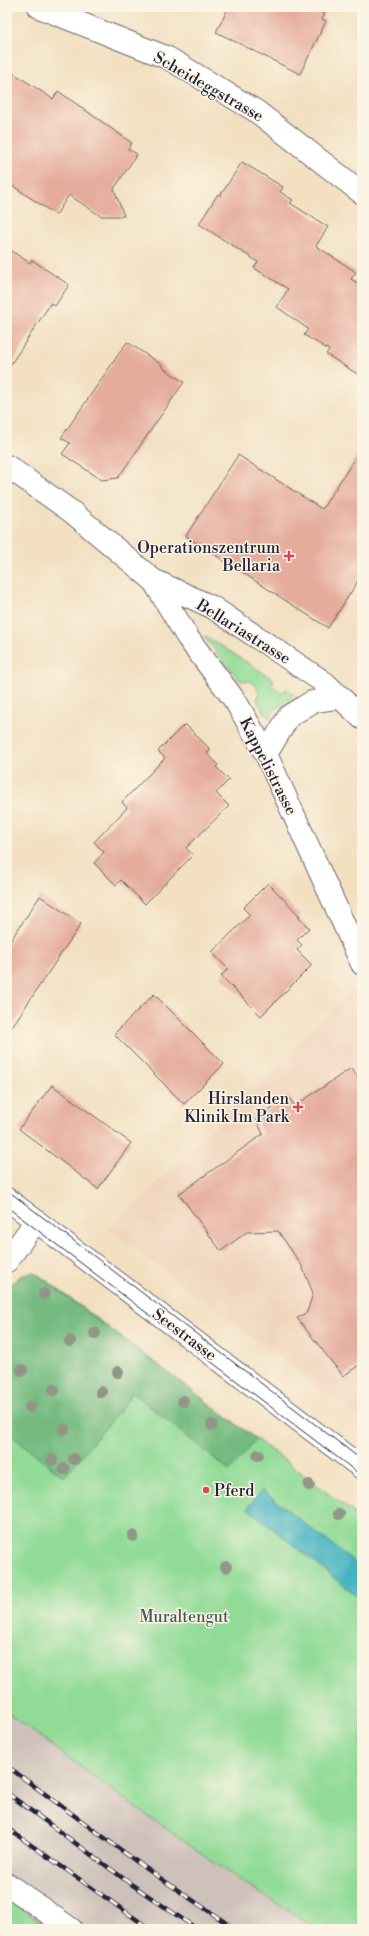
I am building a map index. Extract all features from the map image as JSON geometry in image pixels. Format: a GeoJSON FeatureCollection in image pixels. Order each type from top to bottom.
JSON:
{"type":"FeatureCollection","features":[{"type":"Feature","properties":{"kind":"street","name":"Scheideggstrasse"},"geometry":{"type":"LineString","coordinates":[[39,7],[168,58],[256,111],[362,193]]}},
{"type":"Feature","properties":{"kind":"street","name":"Bellariastrasse"},"geometry":{"type":"LineString","coordinates":[[7,466],[72,512],[153,580],[212,608],[326,683],[362,718]]}},
{"type":"Feature","properties":{"kind":"street","name":"Kappelistrasse"},"geometry":{"type":"LineString","coordinates":[[153,580],[188,638],[236,702],[266,754],[362,964]]}},
{"type":"Feature","properties":{"kind":"street"},"geometry":{"type":"LineString","coordinates":[[266,754],[289,716],[312,702],[341,697]]}},
{"type":"Feature","properties":{"kind":"street","name":"Seestrasse"},"geometry":{"type":"LineString","coordinates":[[7,1199],[362,1468]]}},
{"type":"Feature","properties":{"kind":"street"},"geometry":{"type":"LineString","coordinates":[[7,1261],[36,1221]]}},
{"type":"Feature","properties":{"kind":"street"},"geometry":{"type":"LineString","coordinates":[[7,1884],[72,1929]]}},
{"type":"Feature","properties":{"kind":"shaded area","name":"Hirslanden Klinik Im Park"},"geometry":{"type":"Polygon","coordinates":[[[361,982],[362,984],[362,1420],[109,1230],[361,982]]]}},
{"type":"Feature","properties":{"kind":"shaded area"},"geometry":{"type":"Polygon","coordinates":[[[7,1712],[129,1803],[240,1880],[317,1929],[50,1929],[7,1897],[7,1712]]]}},
{"type":"Feature","properties":{"kind":"green space"},"geometry":{"type":"Polygon","coordinates":[[[206,636],[274,680],[271,685],[283,693],[286,689],[294,695],[276,708],[269,718],[257,701],[259,692],[255,686],[247,681],[240,681],[204,637],[206,636]]]}},
{"type":"Feature","properties":{"kind":"green space"},"geometry":{"type":"Polygon","coordinates":[[[34,1272],[256,1439],[230,1471],[132,1392],[125,1404],[64,1477],[7,1432],[7,1288],[20,1276],[34,1272]]]}},
{"type":"Feature","properties":{"kind":"green space","name":"Muraltengut"},"geometry":{"type":"Polygon","coordinates":[[[39,1275],[362,1519],[362,1929],[317,1929],[240,1880],[129,1803],[7,1712],[7,1288],[39,1275]]]}},
{"type":"Feature","properties":{"kind":"green space"},"geometry":{"type":"Polygon","coordinates":[[[7,1897],[50,1929],[7,1929],[7,1897]]]}},
{"type":"Feature","properties":{"kind":"water"},"geometry":{"type":"Polygon","coordinates":[[[262,1490],[362,1568],[362,1600],[247,1508],[262,1490]]]}},
{"type":"Feature","properties":{"kind":"building"},"geometry":{"type":"Polygon","coordinates":[[[229,7],[311,7],[325,14],[322,19],[326,21],[300,74],[216,32],[229,7]]]}},
{"type":"Feature","properties":{"kind":"building"},"geometry":{"type":"Polygon","coordinates":[[[7,69],[53,99],[58,91],[132,143],[128,149],[137,154],[114,189],[124,216],[101,216],[69,195],[56,215],[7,182],[7,69]]]}},
{"type":"Feature","properties":{"kind":"building"},"geometry":{"type":"Polygon","coordinates":[[[242,162],[283,187],[280,192],[293,200],[290,203],[328,227],[316,246],[356,272],[351,279],[362,286],[362,377],[326,354],[329,350],[304,335],[308,329],[277,307],[288,289],[254,268],[258,262],[199,224],[218,194],[220,196],[242,162]]]}},
{"type":"Feature","properties":{"kind":"building"},"geometry":{"type":"Polygon","coordinates":[[[7,248],[30,263],[32,260],[69,285],[55,306],[51,303],[7,370],[7,248]]]}},
{"type":"Feature","properties":{"kind":"building"},"geometry":{"type":"Polygon","coordinates":[[[127,342],[162,365],[163,368],[184,382],[118,478],[102,480],[62,454],[70,443],[61,438],[127,342]]]}},
{"type":"Feature","properties":{"kind":"building","name":"Operationszentrum Bellaria"},"geometry":{"type":"Polygon","coordinates":[[[362,448],[362,575],[328,628],[186,536],[238,455],[322,509],[362,448]]]}},
{"type":"Feature","properties":{"kind":"building"},"geometry":{"type":"Polygon","coordinates":[[[185,724],[211,750],[207,753],[218,765],[216,767],[229,780],[216,793],[229,806],[186,848],[193,855],[145,904],[121,880],[116,885],[94,863],[104,852],[94,842],[127,808],[122,802],[165,758],[158,751],[185,724]]]}},
{"type":"Feature","properties":{"kind":"building"},"geometry":{"type":"Polygon","coordinates":[[[268,883],[300,916],[298,917],[309,928],[297,940],[302,945],[297,950],[312,965],[261,1016],[221,976],[228,969],[212,952],[250,915],[243,908],[268,883]]]}},
{"type":"Feature","properties":{"kind":"building"},"geometry":{"type":"Polygon","coordinates":[[[40,896],[81,924],[7,1034],[7,946],[40,896]]]}},
{"type":"Feature","properties":{"kind":"building"},"geometry":{"type":"Polygon","coordinates":[[[154,994],[224,1064],[184,1104],[114,1034],[154,994]]]}},
{"type":"Feature","properties":{"kind":"building"},"geometry":{"type":"Polygon","coordinates":[[[351,1068],[362,1083],[362,1363],[343,1376],[297,1318],[307,1312],[313,1293],[302,1266],[278,1231],[247,1232],[221,1251],[179,1194],[263,1134],[256,1119],[288,1096],[295,1106],[351,1068]]]}},
{"type":"Feature","properties":{"kind":"building"},"geometry":{"type":"Polygon","coordinates":[[[52,1085],[131,1143],[98,1189],[19,1129],[52,1085]]]}},
{"type":"Feature","properties":{"kind":"tram line"},"geometry":{"type":"LineString","coordinates":[[7,1190],[362,1460]]}},
{"type":"Feature","properties":{"kind":"tram line"},"geometry":{"type":"LineString","coordinates":[[7,1207],[362,1476]]}},
{"type":"Feature","properties":{"kind":"railway"},"geometry":{"type":"LineString","coordinates":[[7,1766],[144,1867],[235,1929]]}},
{"type":"Feature","properties":{"kind":"railway"},"geometry":{"type":"LineString","coordinates":[[7,1793],[131,1884],[197,1929]]}},
{"type":"Feature","properties":{"kind":"railway"},"geometry":{"type":"LineString","coordinates":[[7,1828],[150,1929]]}},
{"type":"Feature","properties":{"kind":"place","name":"Operationszentrum Bellaria"},"geometry":{"type":"Point","coordinates":[289,556]}},
{"type":"Feature","properties":{"kind":"place","name":"Hirslanden Klinik Im Park"},"geometry":{"type":"Point","coordinates":[298,1107]}},
{"type":"Feature","properties":{"kind":"place","name":"Pferd"},"geometry":{"type":"Point","coordinates":[206,1490]}}]}
